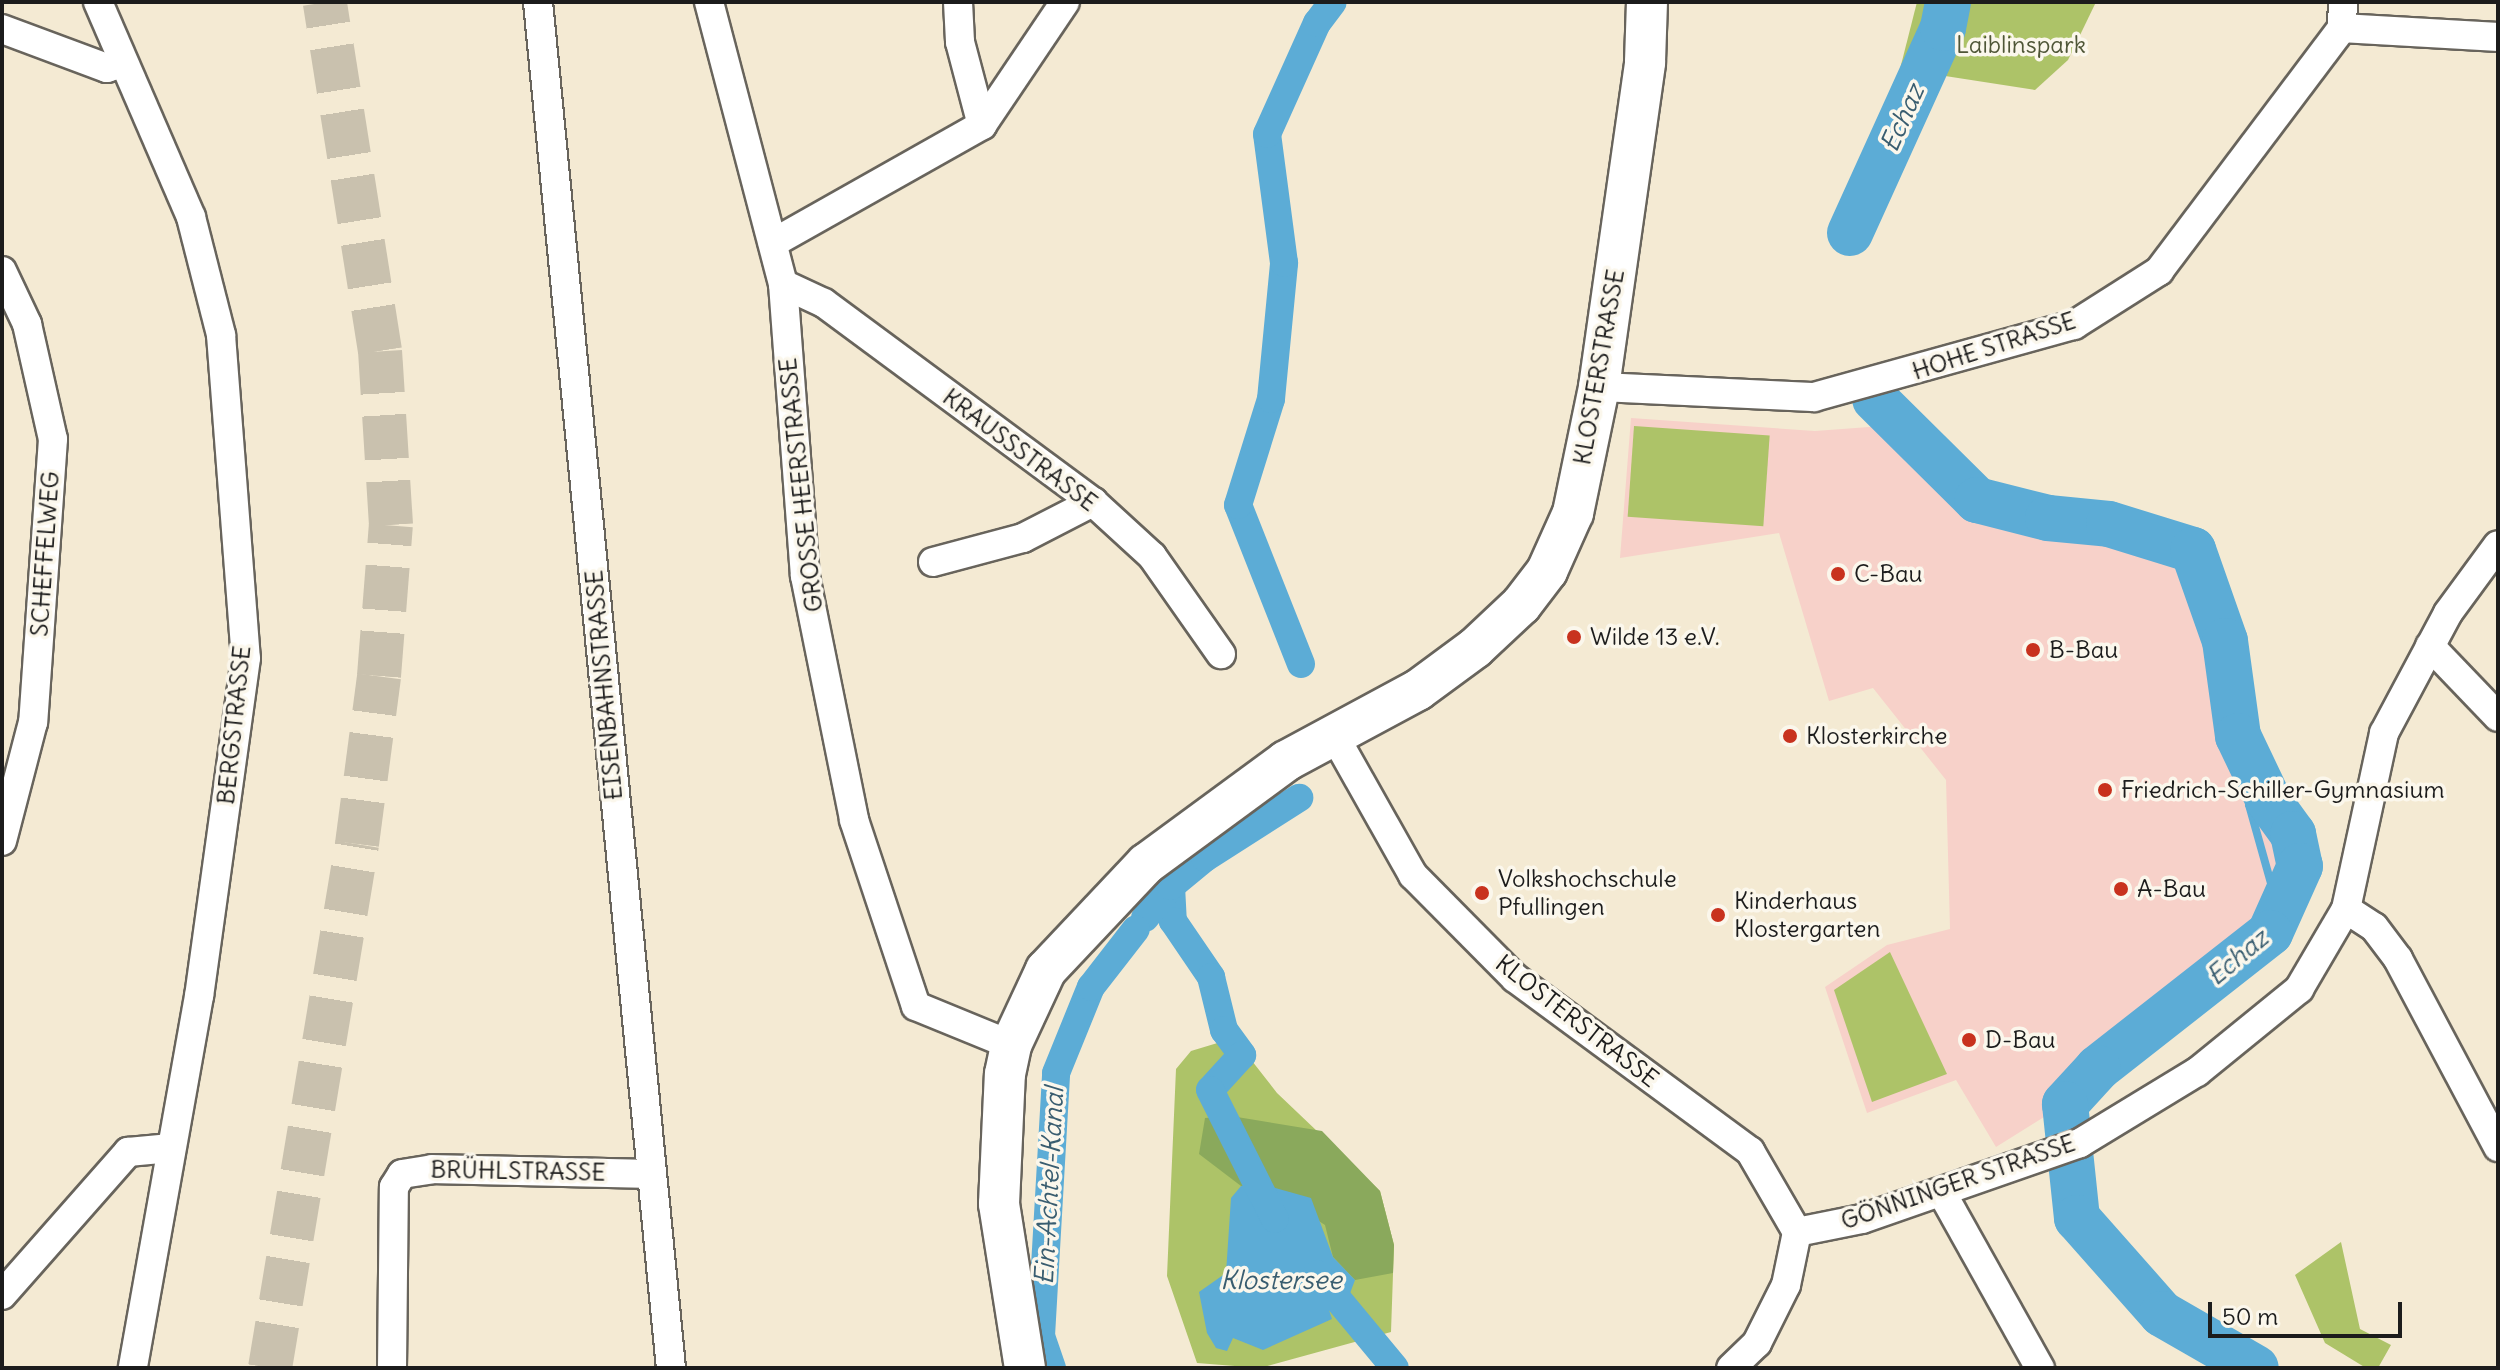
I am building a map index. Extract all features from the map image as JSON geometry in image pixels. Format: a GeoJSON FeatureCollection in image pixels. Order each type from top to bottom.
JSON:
{"type":"FeatureCollection","features":[{"type":"Feature","properties":{"kind":"main road","name":"KLOSTERSTRASSE"},"geometry":{"type":"LineString","coordinates":[[1334,735],[1418,690],[1475,648],[1521,605],[1547,571],[1573,513],[1599,387],[1645,62],[1647,2]]}},
{"type":"Feature","properties":{"kind":"main road"},"geometry":{"type":"LineString","coordinates":[[1025,1368],[999,1204],[1005,1074],[1011,1045],[1046,970],[1146,864],[1286,761],[1334,735]]}},
{"type":"Feature","properties":{"kind":"street","name":"BERGSTRASSE"},"geometry":{"type":"LineString","coordinates":[[98,2],[191,217],[221,335],[246,658],[171,1148],[133,1368]]}},
{"type":"Feature","properties":{"kind":"street","name":"EISENBAHNSTRASSE"},"geometry":{"type":"LineString","coordinates":[[538,2],[671,1368]]}},
{"type":"Feature","properties":{"kind":"street","name":"GROSSE HEERSTRASSE"},"geometry":{"type":"LineString","coordinates":[[709,2],[783,284],[805,576],[854,820],[916,1006],[1011,1045]]}},
{"type":"Feature","properties":{"kind":"street"},"geometry":{"type":"LineString","coordinates":[[958,2],[960,42],[982,125]]}},
{"type":"Feature","properties":{"kind":"street"},"geometry":{"type":"LineString","coordinates":[[773,243],[982,125],[1065,2]]}},
{"type":"Feature","properties":{"kind":"street","name":"HOHE STRASSE"},"geometry":{"type":"LineString","coordinates":[[1599,387],[1766,398],[1846,391],[1948,364],[2074,325],[2159,271],[2343,15],[2498,37]]}},
{"type":"Feature","properties":{"kind":"street"},"geometry":{"type":"LineString","coordinates":[[2,29],[107,68],[122,63]]}},
{"type":"Feature","properties":{"kind":"street","name":"SCHEFFELWEG"},"geometry":{"type":"LineString","coordinates":[[2,271],[27,324],[53,439],[33,722],[2,841]]}},
{"type":"Feature","properties":{"kind":"street","name":"KRAUSSSTRASSE"},"geometry":{"type":"LineString","coordinates":[[783,284],[824,303],[1093,502],[1152,556],[1221,654]]}},
{"type":"Feature","properties":{"kind":"street"},"geometry":{"type":"LineString","coordinates":[[933,562],[1023,538],[1093,502]]}},
{"type":"Feature","properties":{"kind":"street","name":"GÖNNINGER STRASSE"},"geometry":{"type":"LineString","coordinates":[[1797,1232],[1862,1219],[2080,1143],[2197,1072],[2299,989],[2346,909],[2384,733],[2430,646],[2498,545]]}},
{"type":"Feature","properties":{"kind":"street"},"geometry":{"type":"LineString","coordinates":[[2430,646],[2498,717]]}},
{"type":"Feature","properties":{"kind":"street","name":"KLOSTERSTRASSE"},"geometry":{"type":"LineString","coordinates":[[1334,735],[1413,875],[1515,978],[1750,1151],[1797,1232]]}},
{"type":"Feature","properties":{"kind":"street"},"geometry":{"type":"LineString","coordinates":[[2346,909],[2374,927],[2398,959],[2498,1147]]}},
{"type":"Feature","properties":{"kind":"street"},"geometry":{"type":"LineString","coordinates":[[2,1295],[128,1152],[171,1148]]}},
{"type":"Feature","properties":{"kind":"street","name":"BRÜHLSTRASSE"},"geometry":{"type":"LineString","coordinates":[[392,1368],[394,1187],[402,1174],[414,1169],[650,1174]]}},
{"type":"Feature","properties":{"kind":"street"},"geometry":{"type":"LineString","coordinates":[[1942,1193],[2040,1368]]}},
{"type":"Feature","properties":{"kind":"street"},"geometry":{"type":"LineString","coordinates":[[1731,1368],[1757,1343],[1786,1285],[1797,1232]]}},
{"type":"Feature","properties":{"kind":"shaded area","name":"Friedrich-Schiller-Gymnasium"},"geometry":{"type":"Polygon","coordinates":[[[1631,418],[1815,431],[1896,425],[1977,500],[2048,518],[2109,524],[2193,550],[2225,641],[2238,736],[2269,801],[2293,834],[2300,866],[2270,933],[2098,1068],[2065,1104],[1996,1147],[1956,1080],[1867,1113],[1825,987],[1887,945],[1950,929],[1946,780],[1873,688],[1829,701],[1779,533],[1620,558],[1631,418]]]}},
{"type":"Feature","properties":{"kind":"green space","name":"Laiblinspark"},"geometry":{"type":"Polygon","coordinates":[[[1917,2],[2096,2],[2068,60],[2035,90],[1900,69],[1917,2]]]}},
{"type":"Feature","properties":{"kind":"green space"},"geometry":{"type":"Polygon","coordinates":[[[1634,426],[1770,435],[1763,526],[1628,517],[1634,426]]]}},
{"type":"Feature","properties":{"kind":"green space"},"geometry":{"type":"Polygon","coordinates":[[[1890,952],[1947,1074],[1872,1102],[1834,990],[1890,952]]]}},
{"type":"Feature","properties":{"kind":"green space"},"geometry":{"type":"Polygon","coordinates":[[[1234,1038],[1277,1093],[1380,1191],[1394,1245],[1391,1332],[1260,1368],[1197,1363],[1167,1276],[1176,1069],[1191,1051],[1234,1038]]]}},
{"type":"Feature","properties":{"kind":"green space"},"geometry":{"type":"Polygon","coordinates":[[[1231,1116],[1322,1131],[1380,1191],[1394,1245],[1393,1273],[1355,1280],[1333,1257],[1325,1225],[1261,1184],[1241,1186],[1199,1154],[1205,1118],[1231,1116]]]}},
{"type":"Feature","properties":{"kind":"green space"},"geometry":{"type":"Polygon","coordinates":[[[2341,1242],[2360,1329],[2391,1345],[2378,1368],[2366,1368],[2325,1343],[2295,1275],[2341,1242]]]}},
{"type":"Feature","properties":{"kind":"water","name":"Klostersee"},"geometry":{"type":"Polygon","coordinates":[[[1261,1184],[1311,1198],[1333,1257],[1355,1280],[1349,1296],[1329,1310],[1332,1319],[1263,1350],[1233,1338],[1227,1351],[1216,1348],[1207,1333],[1199,1292],[1226,1273],[1231,1198],[1241,1186],[1261,1184]]]}},
{"type":"Feature","properties":{"kind":"waterway"},"geometry":{"type":"LineString","coordinates":[[1301,664],[1238,505],[1271,399],[1284,263],[1267,134],[1317,23],[1333,2]]}},
{"type":"Feature","properties":{"kind":"waterway","name":"Echaz"},"geometry":{"type":"LineString","coordinates":[[1850,233],[1943,28],[1948,2]]}},
{"type":"Feature","properties":{"kind":"waterway","name":"Echaz"},"geometry":{"type":"LineString","coordinates":[[1875,399],[1977,500],[2048,518],[2109,524],[2193,550],[2225,641],[2238,736],[2269,801],[2293,834],[2300,866],[2270,933],[2098,1068],[2065,1104],[2077,1218],[2162,1314],[2256,1368]]}},
{"type":"Feature","properties":{"kind":"waterway"},"geometry":{"type":"LineString","coordinates":[[2260,779],[2249,805],[2279,912]]}},
{"type":"Feature","properties":{"kind":"waterway"},"geometry":{"type":"LineString","coordinates":[[1145,918],[1171,886],[1205,858],[1299,798]]}},
{"type":"Feature","properties":{"kind":"waterway"},"geometry":{"type":"LineString","coordinates":[[1171,886],[1173,921],[1211,977],[1224,1030],[1242,1055],[1210,1090],[1275,1219]]}},
{"type":"Feature","properties":{"kind":"waterway","name":"Ein-Achtel-Kanal"},"geometry":{"type":"LineString","coordinates":[[1052,1368],[1041,1336],[1056,1073],[1091,987],[1136,929]]}},
{"type":"Feature","properties":{"kind":"waterway"},"geometry":{"type":"LineString","coordinates":[[1317,1274],[1395,1368]]}},
{"type":"Feature","properties":{"kind":"tunnel"},"geometry":{"type":"LineString","coordinates":[[270,1368],[357,844],[379,676],[391,525],[380,351],[325,2]]}},
{"type":"Feature","properties":{"kind":"place","name":"C-Bau"},"geometry":{"type":"Point","coordinates":[1838,574]}},
{"type":"Feature","properties":{"kind":"place","name":"Wilde 13 e.V."},"geometry":{"type":"Point","coordinates":[1574,637]}},
{"type":"Feature","properties":{"kind":"place","name":"B-Bau"},"geometry":{"type":"Point","coordinates":[2033,650]}},
{"type":"Feature","properties":{"kind":"place","name":"Klosterkirche"},"geometry":{"type":"Point","coordinates":[1790,736]}},
{"type":"Feature","properties":{"kind":"place","name":"Friedrich-Schiller-Gymnasium"},"geometry":{"type":"Point","coordinates":[2105,790]}},
{"type":"Feature","properties":{"kind":"place","name":"A-Bau"},"geometry":{"type":"Point","coordinates":[2121,889]}},
{"type":"Feature","properties":{"kind":"place","name":"Volkshochschule Pfullingen"},"geometry":{"type":"Point","coordinates":[1482,893]}},
{"type":"Feature","properties":{"kind":"place","name":"Kinderhaus Klostergarten"},"geometry":{"type":"Point","coordinates":[1718,915]}},
{"type":"Feature","properties":{"kind":"place","name":"D-Bau"},"geometry":{"type":"Point","coordinates":[1969,1040]}}]}
